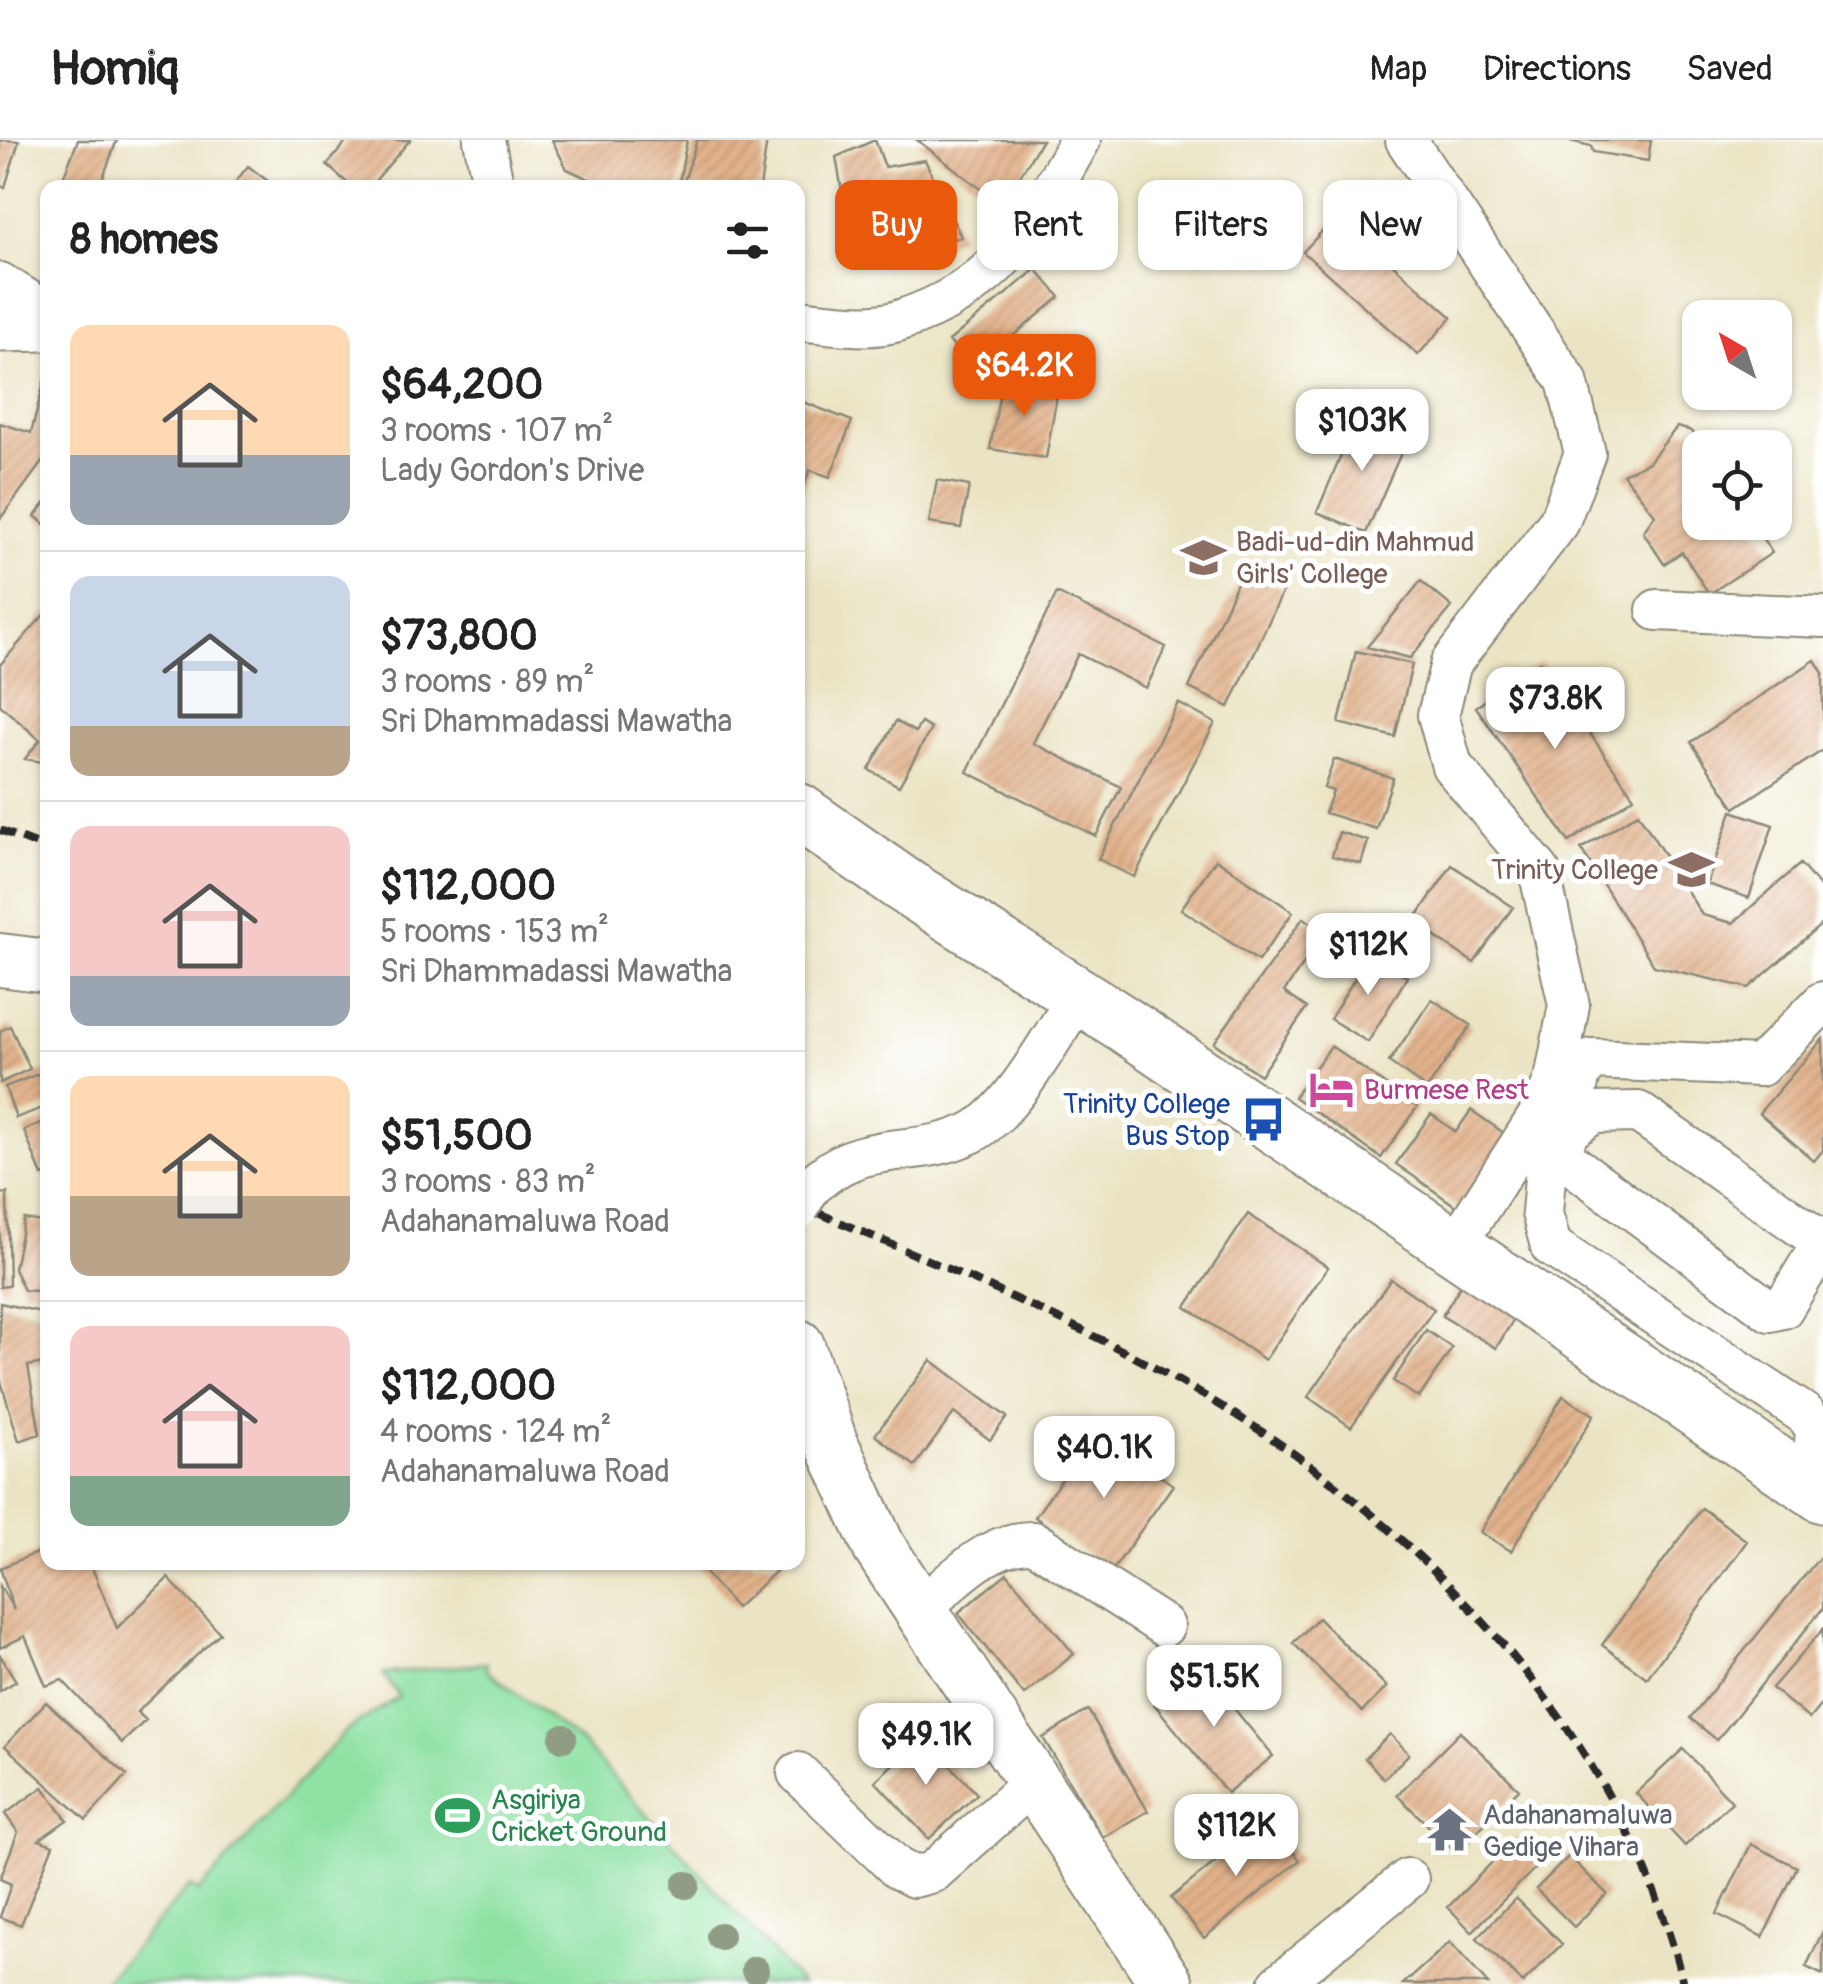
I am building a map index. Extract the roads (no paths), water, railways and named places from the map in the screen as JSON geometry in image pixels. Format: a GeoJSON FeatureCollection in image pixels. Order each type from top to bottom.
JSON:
{"type":"FeatureCollection","features":[{"type":"Feature","properties":{"kind":"highway"},"geometry":{"type":"LineString","coordinates":[[0,324],[40,322]]}},
{"type":"Feature","properties":{"kind":"highway"},"geometry":{"type":"LineString","coordinates":[[805,815],[902,884],[1079,995],[1818,1491]]}},
{"type":"Feature","properties":{"kind":"main road"},"geometry":{"type":"LineString","coordinates":[[0,960],[40,965]]}},
{"type":"Feature","properties":{"kind":"main road"},"geometry":{"type":"LineString","coordinates":[[805,1365],[855,1501],[920,1609],[1168,1984]]}},
{"type":"Feature","properties":{"kind":"street"},"geometry":{"type":"LineString","coordinates":[[484,140],[492,180]]}},
{"type":"Feature","properties":{"kind":"street"},"geometry":{"type":"LineString","coordinates":[[805,320],[896,322],[958,292],[1006,259],[1036,218],[1080,140]]}},
{"type":"Feature","properties":{"kind":"street"},"geometry":{"type":"LineString","coordinates":[[1406,140],[1567,382],[1585,453],[1559,522],[1452,663],[1438,714],[1452,766],[1539,870],[1569,1006],[1556,1075],[1554,1139]]}},
{"type":"Feature","properties":{"kind":"street"},"geometry":{"type":"LineString","coordinates":[[0,283],[40,309]]}},
{"type":"Feature","properties":{"kind":"street"},"geometry":{"type":"LineString","coordinates":[[1658,610],[1823,617]]}},
{"type":"Feature","properties":{"kind":"street"},"geometry":{"type":"LineString","coordinates":[[805,1198],[818,1179],[846,1159],[952,1140],[986,1122],[1026,1076],[1079,995]]}},
{"type":"Feature","properties":{"kind":"street"},"geometry":{"type":"LineString","coordinates":[[1818,1491],[1816,1429],[1806,1415],[1551,1246],[1542,1213],[1554,1139],[1580,1074],[1592,1058],[1760,1066],[1823,1002]]}},
{"type":"Feature","properties":{"kind":"street"},"geometry":{"type":"LineString","coordinates":[[1455,1246],[1554,1139],[1593,1113],[1638,1112],[1817,1238],[1818,1252],[1783,1308],[1770,1312],[1554,1139]]}},
{"type":"Feature","properties":{"kind":"street"},"geometry":{"type":"LineString","coordinates":[[920,1609],[970,1566],[1012,1541],[1034,1542],[1164,1626]]}},
{"type":"Feature","properties":{"kind":"street"},"geometry":{"type":"LineString","coordinates":[[798,1773],[897,1868],[914,1878],[933,1872],[1034,1782]]}},
{"type":"Feature","properties":{"kind":"street"},"geometry":{"type":"LineString","coordinates":[[1279,1984],[1408,1878]]}},
{"type":"Feature","properties":{"kind":"railway"},"geometry":{"type":"LineString","coordinates":[[0,830],[40,846]]}},
{"type":"Feature","properties":{"kind":"railway"},"geometry":{"type":"LineString","coordinates":[[805,1207],[1006,1295],[1159,1370],[1287,1449],[1364,1508],[1437,1574],[1504,1646],[1564,1723],[1614,1806],[1655,1893],[1683,1984]]}},
{"type":"Feature","properties":{"kind":"place","name":"Badi-ud-din Mahmud Girls' College"},"geometry":{"type":"Point","coordinates":[1203,557]}},
{"type":"Feature","properties":{"kind":"place","name":"Trinity College"},"geometry":{"type":"Point","coordinates":[1691,869]}},
{"type":"Feature","properties":{"kind":"place","name":"Burmese Rest"},"geometry":{"type":"Point","coordinates":[1331,1089]}},
{"type":"Feature","properties":{"kind":"place","name":"Trinity College Bus Stop"},"geometry":{"type":"Point","coordinates":[1263,1119]}},
{"type":"Feature","properties":{"kind":"place","name":"Asgiriya Cricket Ground"},"geometry":{"type":"Point","coordinates":[458,1815]}},
{"type":"Feature","properties":{"kind":"place","name":"Adahanamaluwa Gedige Vihara"},"geometry":{"type":"Point","coordinates":[1450,1830]}}]}
